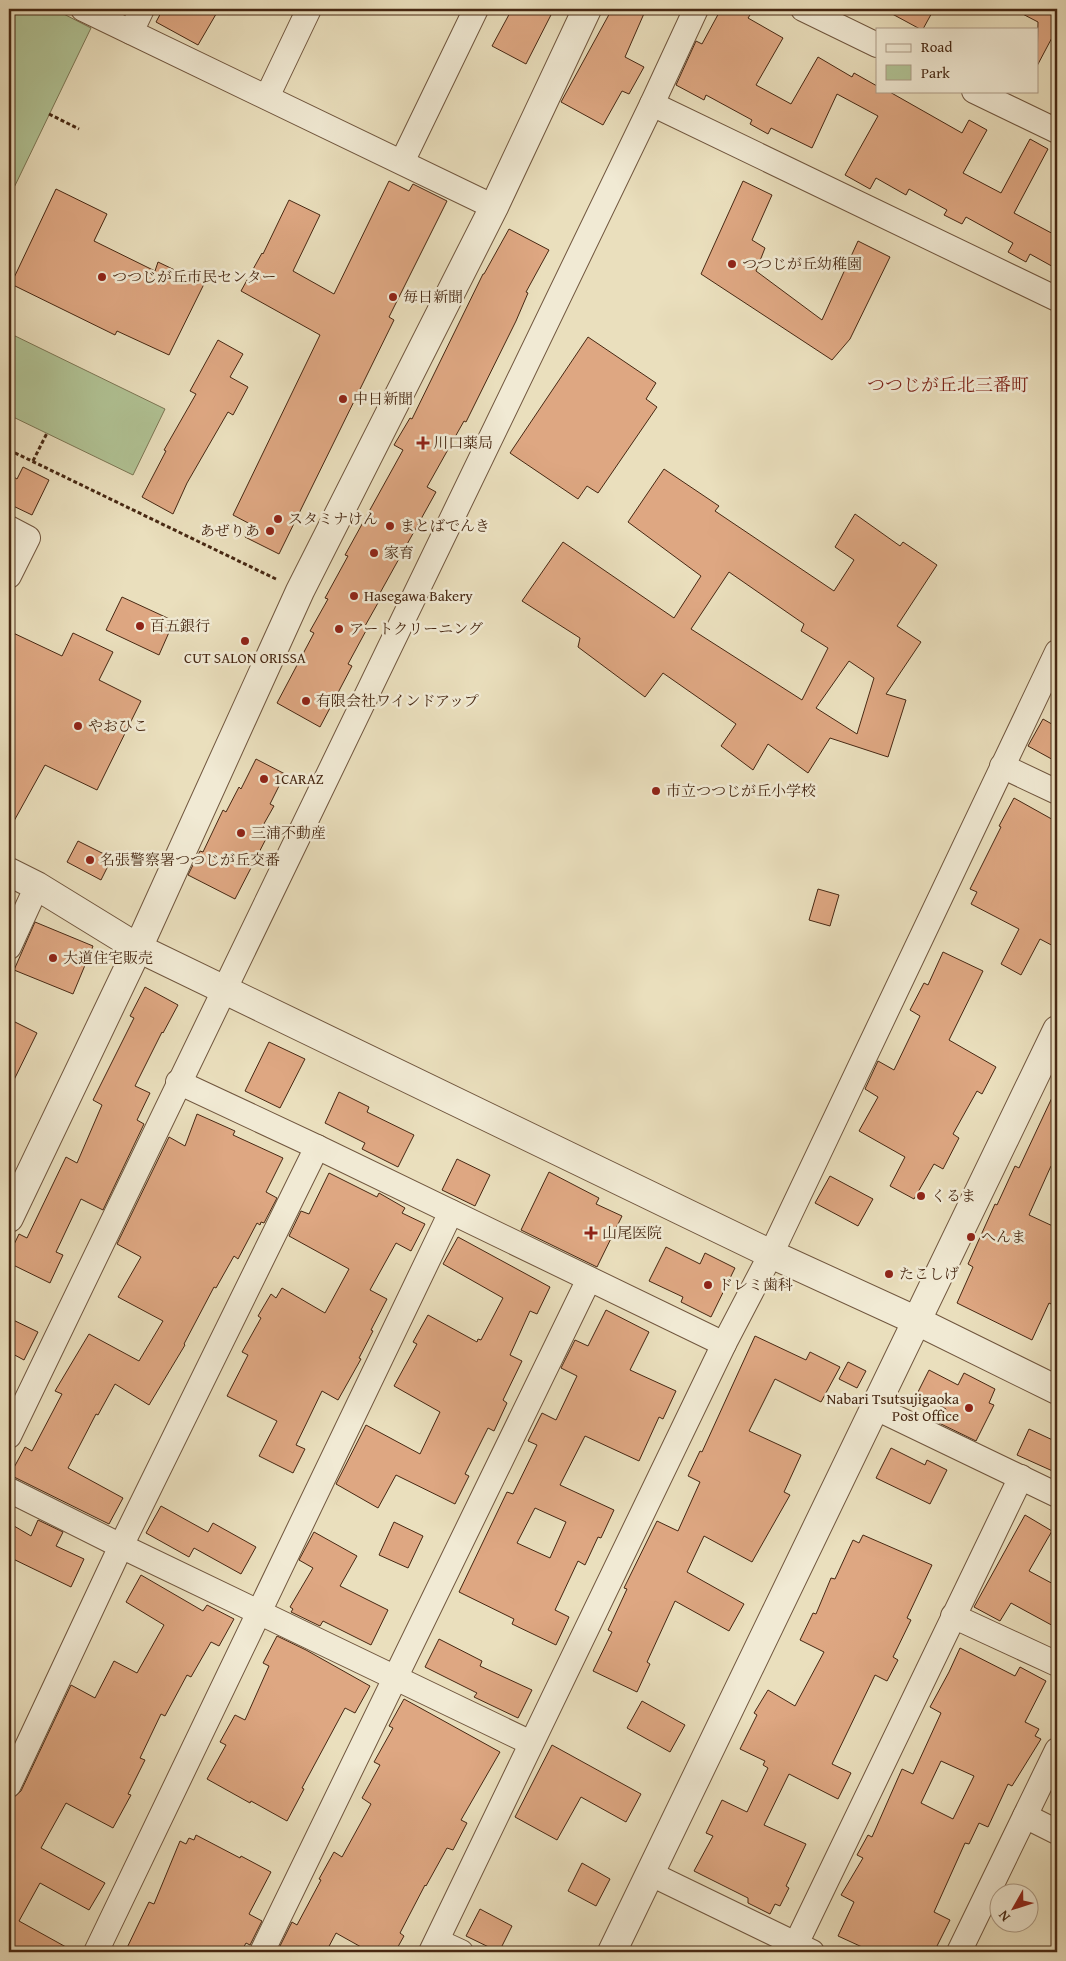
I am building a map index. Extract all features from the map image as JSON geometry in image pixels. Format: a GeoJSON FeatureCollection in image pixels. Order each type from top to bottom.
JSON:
{"type":"FeatureCollection","features":[{"type":"Feature","properties":{"kind":"street"},"geometry":{"type":"LineString","coordinates":[[83,9],[494,206]]}},
{"type":"Feature","properties":{"kind":"street"},"geometry":{"type":"LineString","coordinates":[[131,32],[142,9]]}},
{"type":"Feature","properties":{"kind":"street"},"geometry":{"type":"LineString","coordinates":[[267,97],[309,9]]}},
{"type":"Feature","properties":{"kind":"street"},"geometry":{"type":"LineString","coordinates":[[402,162],[476,9]]}},
{"type":"Feature","properties":{"kind":"street"},"geometry":{"type":"LineString","coordinates":[[9,1218],[138,948],[300,591],[494,206],[587,9]]}},
{"type":"Feature","properties":{"kind":"street"},"geometry":{"type":"LineString","coordinates":[[9,1436],[178,1082],[652,104],[696,9]]}},
{"type":"Feature","properties":{"kind":"street"},"geometry":{"type":"LineString","coordinates":[[803,9],[876,44]]}},
{"type":"Feature","properties":{"kind":"street"},"geometry":{"type":"LineString","coordinates":[[976,92],[1057,131]]}},
{"type":"Feature","properties":{"kind":"street"},"geometry":{"type":"LineString","coordinates":[[652,104],[1057,299]]}},
{"type":"Feature","properties":{"kind":"street"},"geometry":{"type":"LineString","coordinates":[[9,528],[28,538],[9,576]]}},
{"type":"Feature","properties":{"kind":"street"},"geometry":{"type":"LineString","coordinates":[[461,1952],[434,1946],[724,1344],[771,1254],[1057,652]]}},
{"type":"Feature","properties":{"kind":"street"},"geometry":{"type":"LineString","coordinates":[[1002,766],[1057,792]]}},
{"type":"Feature","properties":{"kind":"street"},"geometry":{"type":"LineString","coordinates":[[9,872],[37,886],[138,948],[1057,1390]]}},
{"type":"Feature","properties":{"kind":"street"},"geometry":{"type":"LineString","coordinates":[[9,947],[37,886]]}},
{"type":"Feature","properties":{"kind":"street"},"geometry":{"type":"LineString","coordinates":[[612,1952],[1057,1030]]}},
{"type":"Feature","properties":{"kind":"street"},"geometry":{"type":"LineString","coordinates":[[178,1082],[317,1147],[724,1344]]}},
{"type":"Feature","properties":{"kind":"street"},"geometry":{"type":"LineString","coordinates":[[9,1785],[121,1546],[317,1147]]}},
{"type":"Feature","properties":{"kind":"street"},"geometry":{"type":"LineString","coordinates":[[96,1952],[451,1212]]}},
{"type":"Feature","properties":{"kind":"street"},"geometry":{"type":"LineString","coordinates":[[262,1952],[589,1279]]}},
{"type":"Feature","properties":{"kind":"street"},"geometry":{"type":"LineString","coordinates":[[876,1408],[1057,1495]]}},
{"type":"Feature","properties":{"kind":"street"},"geometry":{"type":"LineString","coordinates":[[649,1873],[804,1948],[953,1616],[1021,1477]]}},
{"type":"Feature","properties":{"kind":"street"},"geometry":{"type":"LineString","coordinates":[[9,1490],[121,1546],[260,1611],[531,1743]]}},
{"type":"Feature","properties":{"kind":"street"},"geometry":{"type":"LineString","coordinates":[[953,1616],[1057,1664]]}},
{"type":"Feature","properties":{"kind":"street"},"geometry":{"type":"LineString","coordinates":[[959,1952],[1057,1750]]}},
{"type":"Feature","properties":{"kind":"street"},"geometry":{"type":"LineString","coordinates":[[1025,1816],[1057,1832]]}},
{"type":"Feature","properties":{"kind":"path"},"geometry":{"type":"LineString","coordinates":[[49,114],[79,129]]}},
{"type":"Feature","properties":{"kind":"path"},"geometry":{"type":"LineString","coordinates":[[33,461],[47,433]]}},
{"type":"Feature","properties":{"kind":"path"},"geometry":{"type":"LineString","coordinates":[[9,450],[300,591]]}},
{"type":"Feature","properties":{"kind":"green space"},"geometry":{"type":"Polygon","coordinates":[[[9,9],[54,9],[91,28],[9,198],[9,9]]]}},
{"type":"Feature","properties":{"kind":"green space"},"geometry":{"type":"Polygon","coordinates":[[[9,333],[165,409],[133,475],[9,415],[9,333]]]}},
{"type":"Feature","properties":{"kind":"building"},"geometry":{"type":"Polygon","coordinates":[[[163,9],[219,9],[198,45],[156,22],[163,9]]]}},
{"type":"Feature","properties":{"kind":"building"},"geometry":{"type":"Polygon","coordinates":[[[512,9],[554,9],[526,64],[492,46],[512,9]]]}},
{"type":"Feature","properties":{"kind":"building"},"geometry":{"type":"Polygon","coordinates":[[[612,9],[646,9],[625,57],[644,67],[629,94],[622,91],[603,125],[561,102],[612,9]]]}},
{"type":"Feature","properties":{"kind":"building"},"geometry":{"type":"Polygon","coordinates":[[[721,9],[738,9],[750,15],[748,18],[783,38],[756,85],[791,104],[818,57],[852,77],[854,73],[876,85],[876,92],[890,92],[962,133],[969,120],[987,130],[963,173],[1001,193],[1030,139],[1048,149],[1014,213],[1057,236],[1057,269],[1030,254],[1026,262],[1008,252],[1013,243],[966,217],[962,224],[944,215],[947,210],[909,189],[906,195],[876,178],[870,189],[845,175],[878,116],[837,94],[812,148],[771,128],[768,134],[750,124],[752,120],[706,95],[704,100],[676,85],[696,41],[702,44],[721,9]]]}},
{"type":"Feature","properties":{"kind":"building"},"geometry":{"type":"Polygon","coordinates":[[[883,9],[934,9],[924,28],[918,28],[883,9]]]}},
{"type":"Feature","properties":{"kind":"building"},"geometry":{"type":"Polygon","coordinates":[[[1013,9],[1057,9],[1057,33],[1055,32],[1038,64],[1038,28],[1038,22],[1013,9]]]}},
{"type":"Feature","properties":{"kind":"building"},"geometry":{"type":"Polygon","coordinates":[[[389,181],[409,191],[413,184],[447,201],[389,317],[394,320],[279,554],[245,537],[252,525],[233,515],[320,335],[241,291],[263,254],[289,200],[320,215],[293,271],[334,294],[389,181]]]}},
{"type":"Feature","properties":{"kind":"building","name":"つつじが丘幼稚園"},"geometry":{"type":"Polygon","coordinates":[[[743,181],[772,195],[752,240],[765,248],[756,271],[822,320],[858,241],[890,257],[850,339],[832,360],[701,274],[743,181]]]}},
{"type":"Feature","properties":{"kind":"building","name":"つつじが丘市民センター"},"geometry":{"type":"Polygon","coordinates":[[[56,189],[107,214],[94,241],[155,271],[158,262],[204,284],[169,355],[117,331],[115,335],[11,284],[56,189]]]}},
{"type":"Feature","properties":{"kind":"building"},"geometry":{"type":"Polygon","coordinates":[[[509,229],[549,250],[526,292],[528,293],[516,321],[466,422],[464,421],[427,487],[436,492],[380,593],[383,594],[365,626],[368,627],[348,664],[352,666],[320,727],[277,703],[314,633],[310,631],[328,599],[325,598],[348,556],[345,555],[403,450],[394,445],[410,418],[412,419],[483,274],[509,229]]]}},
{"type":"Feature","properties":{"kind":"building"},"geometry":{"type":"Polygon","coordinates":[[[588,337],[656,383],[646,399],[657,407],[598,493],[587,486],[578,499],[510,453],[588,337]]]}},
{"type":"Feature","properties":{"kind":"building"},"geometry":{"type":"Polygon","coordinates":[[[218,340],[243,354],[230,377],[248,387],[233,415],[228,412],[187,483],[173,514],[142,497],[166,451],[164,450],[196,394],[190,391],[218,340]]]}},
{"type":"Feature","properties":{"kind":"building"},"geometry":{"type":"Polygon","coordinates":[[[23,467],[49,480],[32,515],[9,504],[9,474],[17,479],[23,467]]]}},
{"type":"Feature","properties":{"kind":"building"},"geometry":{"type":"Polygon","coordinates":[[[664,469],[719,506],[715,511],[834,591],[854,560],[835,547],[855,514],[900,546],[903,542],[937,565],[897,626],[921,642],[886,694],[906,700],[888,757],[830,738],[808,773],[768,744],[753,770],[721,746],[736,724],[663,673],[645,697],[578,647],[580,638],[522,601],[563,542],[674,618],[701,576],[628,522],[664,469]],[[729,572],[691,629],[802,700],[828,648],[801,631],[804,624],[729,572]],[[849,661],[816,708],[857,734],[874,678],[849,661]]]}},
{"type":"Feature","properties":{"kind":"building","name":"百五銀行"},"geometry":{"type":"Polygon","coordinates":[[[122,597],[174,621],[159,655],[106,630],[122,597]]]}},
{"type":"Feature","properties":{"kind":"building","name":"やおひこ"},"geometry":{"type":"Polygon","coordinates":[[[9,631],[62,656],[73,633],[113,652],[99,680],[141,701],[97,790],[45,765],[9,830],[9,631]]]}},
{"type":"Feature","properties":{"kind":"building"},"geometry":{"type":"Polygon","coordinates":[[[1043,719],[1057,727],[1057,762],[1028,746],[1043,719]]]}},
{"type":"Feature","properties":{"kind":"building"},"geometry":{"type":"Polygon","coordinates":[[[256,759],[285,774],[270,804],[274,806],[261,829],[269,833],[235,899],[188,875],[200,851],[203,852],[223,810],[226,812],[239,787],[241,789],[256,759]]]}},
{"type":"Feature","properties":{"kind":"building"},"geometry":{"type":"Polygon","coordinates":[[[1014,798],[1057,822],[1057,948],[1040,939],[1021,975],[1001,964],[1019,929],[971,904],[977,892],[970,889],[1014,798]]]}},
{"type":"Feature","properties":{"kind":"building","name":"名張警察署つつじが丘交番"},"geometry":{"type":"Polygon","coordinates":[[[78,841],[112,858],[101,880],[67,862],[78,841]]]}},
{"type":"Feature","properties":{"kind":"building"},"geometry":{"type":"Polygon","coordinates":[[[818,889],[839,895],[830,926],[809,920],[818,889]]]}},
{"type":"Feature","properties":{"kind":"building","name":"大道住宅販売"},"geometry":{"type":"Polygon","coordinates":[[[35,922],[93,946],[73,994],[14,970],[35,922]]]}},
{"type":"Feature","properties":{"kind":"building"},"geometry":{"type":"Polygon","coordinates":[[[943,952],[983,971],[949,1040],[996,1067],[982,1094],[977,1091],[953,1134],[959,1138],[943,1169],[934,1164],[914,1199],[890,1186],[905,1157],[859,1131],[878,1097],[865,1089],[878,1061],[894,1070],[920,1016],[910,1010],[924,983],[928,985],[943,952]]]}},
{"type":"Feature","properties":{"kind":"building"},"geometry":{"type":"Polygon","coordinates":[[[145,987],[178,1005],[135,1086],[150,1093],[137,1120],[144,1124],[103,1210],[81,1199],[56,1252],[63,1255],[50,1283],[9,1263],[9,1255],[19,1234],[27,1238],[66,1157],[77,1163],[102,1105],[93,1100],[134,1018],[130,1016],[145,987]]]}},
{"type":"Feature","properties":{"kind":"building"},"geometry":{"type":"Polygon","coordinates":[[[9,1019],[37,1033],[9,1090],[9,1019]]]}},
{"type":"Feature","properties":{"kind":"building"},"geometry":{"type":"Polygon","coordinates":[[[269,1042],[305,1059],[280,1108],[245,1091],[269,1042]]]}},
{"type":"Feature","properties":{"kind":"building"},"geometry":{"type":"Polygon","coordinates":[[[1057,1087],[1057,1169],[1051,1166],[1029,1215],[1057,1228],[1057,1290],[1032,1340],[957,1303],[973,1267],[968,1264],[995,1204],[997,1205],[1015,1166],[1019,1168],[1057,1087]]]}},
{"type":"Feature","properties":{"kind":"building"},"geometry":{"type":"Polygon","coordinates":[[[339,1092],[369,1107],[367,1112],[414,1135],[398,1167],[362,1149],[365,1143],[325,1123],[339,1092]]]}},
{"type":"Feature","properties":{"kind":"building"},"geometry":{"type":"Polygon","coordinates":[[[197,1114],[235,1131],[233,1135],[283,1158],[266,1192],[277,1198],[264,1223],[261,1222],[260,1225],[257,1223],[238,1259],[234,1256],[216,1288],[214,1287],[185,1345],[149,1405],[115,1384],[98,1415],[96,1414],[68,1468],[123,1498],[109,1524],[10,1475],[25,1447],[32,1451],[62,1394],[55,1391],[89,1334],[139,1361],[163,1321],[118,1297],[141,1257],[117,1244],[169,1137],[185,1146],[197,1114]]]}},
{"type":"Feature","properties":{"kind":"building"},"geometry":{"type":"Polygon","coordinates":[[[457,1159],[490,1175],[475,1206],[442,1190],[457,1159]]]}},
{"type":"Feature","properties":{"kind":"building"},"geometry":{"type":"Polygon","coordinates":[[[549,1172],[599,1198],[596,1204],[622,1216],[597,1267],[521,1230],[549,1172]]]}},
{"type":"Feature","properties":{"kind":"building"},"geometry":{"type":"Polygon","coordinates":[[[329,1173],[377,1197],[379,1193],[405,1208],[402,1213],[425,1224],[411,1251],[396,1243],[370,1290],[387,1299],[371,1330],[373,1331],[359,1358],[361,1359],[338,1400],[322,1391],[296,1445],[305,1449],[293,1473],[259,1456],[277,1421],[227,1396],[248,1355],[242,1352],[261,1318],[258,1316],[271,1294],[276,1298],[282,1288],[325,1313],[349,1269],[289,1236],[301,1211],[309,1214],[329,1173]]]}},
{"type":"Feature","properties":{"kind":"building"},"geometry":{"type":"Polygon","coordinates":[[[830,1176],[873,1199],[858,1226],[815,1203],[830,1176]]]}},
{"type":"Feature","properties":{"kind":"building"},"geometry":{"type":"Polygon","coordinates":[[[458,1237],[550,1287],[537,1314],[530,1311],[510,1355],[522,1361],[503,1400],[507,1403],[494,1431],[488,1428],[465,1474],[469,1476],[455,1504],[396,1475],[378,1508],[336,1484],[366,1425],[420,1454],[440,1412],[394,1386],[417,1344],[413,1342],[428,1315],[477,1342],[478,1339],[481,1340],[503,1298],[443,1264],[458,1237]]]}},
{"type":"Feature","properties":{"kind":"building"},"geometry":{"type":"Polygon","coordinates":[[[666,1247],[700,1264],[705,1253],[735,1268],[711,1317],[681,1302],[683,1297],[649,1281],[666,1247]]]}},
{"type":"Feature","properties":{"kind":"building"},"geometry":{"type":"Polygon","coordinates":[[[606,1310],[649,1332],[630,1370],[676,1391],[663,1419],[659,1417],[639,1461],[585,1436],[560,1485],[614,1510],[601,1538],[598,1537],[585,1565],[578,1561],[555,1610],[569,1617],[556,1645],[512,1624],[514,1619],[459,1592],[507,1492],[513,1494],[537,1445],[528,1441],[542,1413],[556,1420],[577,1376],[561,1368],[575,1340],[588,1346],[606,1310]],[[535,1508],[517,1543],[550,1558],[566,1522],[535,1508]]]}},
{"type":"Feature","properties":{"kind":"building"},"geometry":{"type":"Polygon","coordinates":[[[9,1318],[38,1332],[24,1360],[9,1352],[9,1318]]]}},
{"type":"Feature","properties":{"kind":"building"},"geometry":{"type":"Polygon","coordinates":[[[755,1336],[806,1360],[810,1352],[840,1367],[821,1402],[775,1379],[749,1431],[801,1455],[784,1492],[790,1495],[752,1562],[704,1536],[687,1572],[744,1604],[729,1631],[675,1601],[647,1662],[650,1664],[637,1692],[593,1671],[612,1632],[608,1630],[627,1589],[624,1588],[657,1521],[678,1531],[700,1482],[688,1476],[700,1451],[702,1452],[755,1336]]]}},
{"type":"Feature","properties":{"kind":"building"},"geometry":{"type":"Polygon","coordinates":[[[848,1362],[866,1371],[857,1388],[839,1379],[848,1362]]]}},
{"type":"Feature","properties":{"kind":"building"},"geometry":{"type":"Polygon","coordinates":[[[929,1370],[958,1385],[964,1373],[995,1389],[989,1403],[994,1405],[976,1441],[939,1423],[946,1409],[917,1394],[929,1370]]]}},
{"type":"Feature","properties":{"kind":"building"},"geometry":{"type":"Polygon","coordinates":[[[1029,1429],[1057,1442],[1057,1473],[1017,1455],[1029,1429]]]}},
{"type":"Feature","properties":{"kind":"building"},"geometry":{"type":"Polygon","coordinates":[[[891,1448],[925,1465],[927,1460],[947,1470],[930,1504],[876,1478],[891,1448]]]}},
{"type":"Feature","properties":{"kind":"building"},"geometry":{"type":"Polygon","coordinates":[[[161,1506],[208,1532],[213,1523],[256,1547],[241,1574],[194,1548],[189,1557],[146,1533],[161,1506]]]}},
{"type":"Feature","properties":{"kind":"building"},"geometry":{"type":"Polygon","coordinates":[[[1025,1515],[1052,1531],[1029,1571],[1057,1586],[1057,1628],[1011,1603],[1000,1621],[974,1607],[1025,1515]]]}},
{"type":"Feature","properties":{"kind":"building"},"geometry":{"type":"Polygon","coordinates":[[[38,1520],[63,1532],[56,1546],[84,1559],[71,1587],[9,1557],[9,1523],[31,1536],[38,1520]]]}},
{"type":"Feature","properties":{"kind":"building"},"geometry":{"type":"Polygon","coordinates":[[[394,1522],[423,1536],[408,1568],[379,1555],[394,1522]]]}},
{"type":"Feature","properties":{"kind":"building"},"geometry":{"type":"Polygon","coordinates":[[[314,1532],[357,1556],[340,1586],[388,1610],[371,1645],[323,1621],[320,1626],[291,1612],[293,1609],[290,1607],[313,1568],[299,1560],[314,1532]]]}},
{"type":"Feature","properties":{"kind":"building"},"geometry":{"type":"Polygon","coordinates":[[[863,1535],[932,1565],[907,1618],[911,1620],[893,1657],[898,1660],[887,1681],[875,1675],[832,1764],[851,1773],[838,1799],[789,1774],[764,1825],[806,1844],[786,1886],[789,1888],[780,1906],[775,1904],[770,1914],[748,1903],[748,1898],[694,1871],[713,1836],[706,1833],[722,1800],[747,1812],[768,1768],[763,1765],[765,1761],[740,1749],[757,1715],[754,1713],[768,1690],[795,1706],[824,1652],[800,1640],[813,1613],[816,1614],[831,1578],[835,1579],[853,1540],[859,1543],[863,1535]]]}},
{"type":"Feature","properties":{"kind":"building"},"geometry":{"type":"Polygon","coordinates":[[[141,1575],[203,1611],[207,1605],[234,1619],[219,1646],[211,1642],[191,1677],[187,1675],[165,1716],[161,1714],[140,1758],[145,1760],[128,1794],[131,1795],[113,1828],[66,1803],[41,1848],[105,1883],[89,1910],[40,1883],[19,1921],[75,1952],[9,1952],[9,1806],[13,1798],[21,1791],[71,1685],[95,1698],[114,1661],[137,1673],[164,1625],[126,1602],[141,1575]]]}},
{"type":"Feature","properties":{"kind":"building"},"geometry":{"type":"Polygon","coordinates":[[[277,1636],[370,1686],[355,1713],[345,1708],[302,1788],[304,1789],[287,1821],[207,1779],[226,1745],[220,1742],[235,1715],[245,1720],[269,1666],[263,1663],[277,1636]]]}},
{"type":"Feature","properties":{"kind":"building"},"geometry":{"type":"Polygon","coordinates":[[[439,1639],[482,1661],[480,1666],[532,1690],[518,1718],[474,1697],[477,1693],[425,1667],[439,1639]]]}},
{"type":"Feature","properties":{"kind":"building"},"geometry":{"type":"Polygon","coordinates":[[[960,1648],[1015,1676],[1020,1667],[1046,1681],[1025,1722],[1039,1729],[1035,1736],[1041,1739],[1012,1786],[1008,1784],[988,1827],[979,1823],[969,1844],[965,1843],[934,1912],[950,1920],[934,1952],[873,1952],[838,1936],[854,1902],[841,1895],[863,1858],[857,1855],[868,1835],[872,1837],[902,1769],[913,1774],[941,1713],[930,1707],[960,1648]],[[941,1761],[921,1803],[953,1819],[974,1776],[941,1761]]]}},
{"type":"Feature","properties":{"kind":"building"},"geometry":{"type":"Polygon","coordinates":[[[404,1699],[500,1752],[461,1820],[467,1823],[453,1850],[447,1848],[425,1885],[400,1933],[404,1936],[395,1952],[370,1952],[336,1933],[326,1952],[282,1952],[278,1950],[292,1922],[297,1925],[334,1852],[342,1857],[371,1804],[362,1798],[380,1765],[374,1762],[393,1728],[389,1726],[404,1699]]]}},
{"type":"Feature","properties":{"kind":"building"},"geometry":{"type":"Polygon","coordinates":[[[642,1701],[685,1725],[670,1752],[627,1728],[642,1701]]]}},
{"type":"Feature","properties":{"kind":"building"},"geometry":{"type":"Polygon","coordinates":[[[552,1745],[641,1794],[626,1822],[581,1797],[557,1840],[515,1817],[552,1745]]]}},
{"type":"Feature","properties":{"kind":"building"},"geometry":{"type":"Polygon","coordinates":[[[196,1835],[271,1872],[249,1914],[262,1921],[250,1945],[246,1943],[241,1952],[125,1952],[149,1902],[154,1904],[180,1841],[186,1844],[189,1838],[194,1840],[196,1835]]]}},
{"type":"Feature","properties":{"kind":"building"},"geometry":{"type":"Polygon","coordinates":[[[582,1863],[610,1879],[596,1906],[568,1891],[582,1863]]]}},
{"type":"Feature","properties":{"kind":"building"},"geometry":{"type":"Polygon","coordinates":[[[480,1909],[512,1926],[499,1952],[466,1936],[480,1909]]]}},
{"type":"Feature","properties":{"kind":"place","name":"つつじが丘幼稚園"},"geometry":{"type":"Point","coordinates":[732,264]}},
{"type":"Feature","properties":{"kind":"place","name":"つつじが丘市民センター"},"geometry":{"type":"Point","coordinates":[102,277]}},
{"type":"Feature","properties":{"kind":"place","name":"毎日新聞"},"geometry":{"type":"Point","coordinates":[393,297]}},
{"type":"Feature","properties":{"kind":"place","name":"中日新聞"},"geometry":{"type":"Point","coordinates":[343,399]}},
{"type":"Feature","properties":{"kind":"place","name":"川口薬局"},"geometry":{"type":"Point","coordinates":[423,443]}},
{"type":"Feature","properties":{"kind":"place","name":"スタミナけん"},"geometry":{"type":"Point","coordinates":[278,519]}},
{"type":"Feature","properties":{"kind":"place","name":"まとばでんき"},"geometry":{"type":"Point","coordinates":[390,526]}},
{"type":"Feature","properties":{"kind":"place","name":"あぜりあ"},"geometry":{"type":"Point","coordinates":[270,531]}},
{"type":"Feature","properties":{"kind":"place","name":"家育"},"geometry":{"type":"Point","coordinates":[374,553]}},
{"type":"Feature","properties":{"kind":"place","name":"Hasegawa Bakery"},"geometry":{"type":"Point","coordinates":[354,596]}},
{"type":"Feature","properties":{"kind":"place","name":"百五銀行"},"geometry":{"type":"Point","coordinates":[140,626]}},
{"type":"Feature","properties":{"kind":"place","name":"アートクリーニング"},"geometry":{"type":"Point","coordinates":[339,629]}},
{"type":"Feature","properties":{"kind":"place","name":"CUT SALON ORISSA"},"geometry":{"type":"Point","coordinates":[245,641]}},
{"type":"Feature","properties":{"kind":"place","name":"有限会社ワインドアップ"},"geometry":{"type":"Point","coordinates":[306,701]}},
{"type":"Feature","properties":{"kind":"place","name":"やおひこ"},"geometry":{"type":"Point","coordinates":[78,726]}},
{"type":"Feature","properties":{"kind":"place","name":"1CARAZ"},"geometry":{"type":"Point","coordinates":[264,779]}},
{"type":"Feature","properties":{"kind":"place","name":"市立つつじが丘小学校"},"geometry":{"type":"Point","coordinates":[656,791]}},
{"type":"Feature","properties":{"kind":"place","name":"三浦不動産"},"geometry":{"type":"Point","coordinates":[241,833]}},
{"type":"Feature","properties":{"kind":"place","name":"名張警察署つつじが丘交番"},"geometry":{"type":"Point","coordinates":[90,860]}},
{"type":"Feature","properties":{"kind":"place","name":"大道住宅販売"},"geometry":{"type":"Point","coordinates":[53,958]}},
{"type":"Feature","properties":{"kind":"place","name":"くるま"},"geometry":{"type":"Point","coordinates":[921,1196]}},
{"type":"Feature","properties":{"kind":"place","name":"山尾医院"},"geometry":{"type":"Point","coordinates":[591,1233]}},
{"type":"Feature","properties":{"kind":"place","name":"へんま"},"geometry":{"type":"Point","coordinates":[971,1237]}},
{"type":"Feature","properties":{"kind":"place","name":"たこしげ"},"geometry":{"type":"Point","coordinates":[889,1274]}},
{"type":"Feature","properties":{"kind":"place","name":"ドレミ歯科"},"geometry":{"type":"Point","coordinates":[708,1285]}},
{"type":"Feature","properties":{"kind":"place","name":"Nabari Tsutsujigaoka Post Office"},"geometry":{"type":"Point","coordinates":[969,1408]}},
{"type":"Feature","properties":{"kind":"district","name":"つつじが丘北三番町"},"geometry":{"type":"Point","coordinates":[948,385]}}]}
